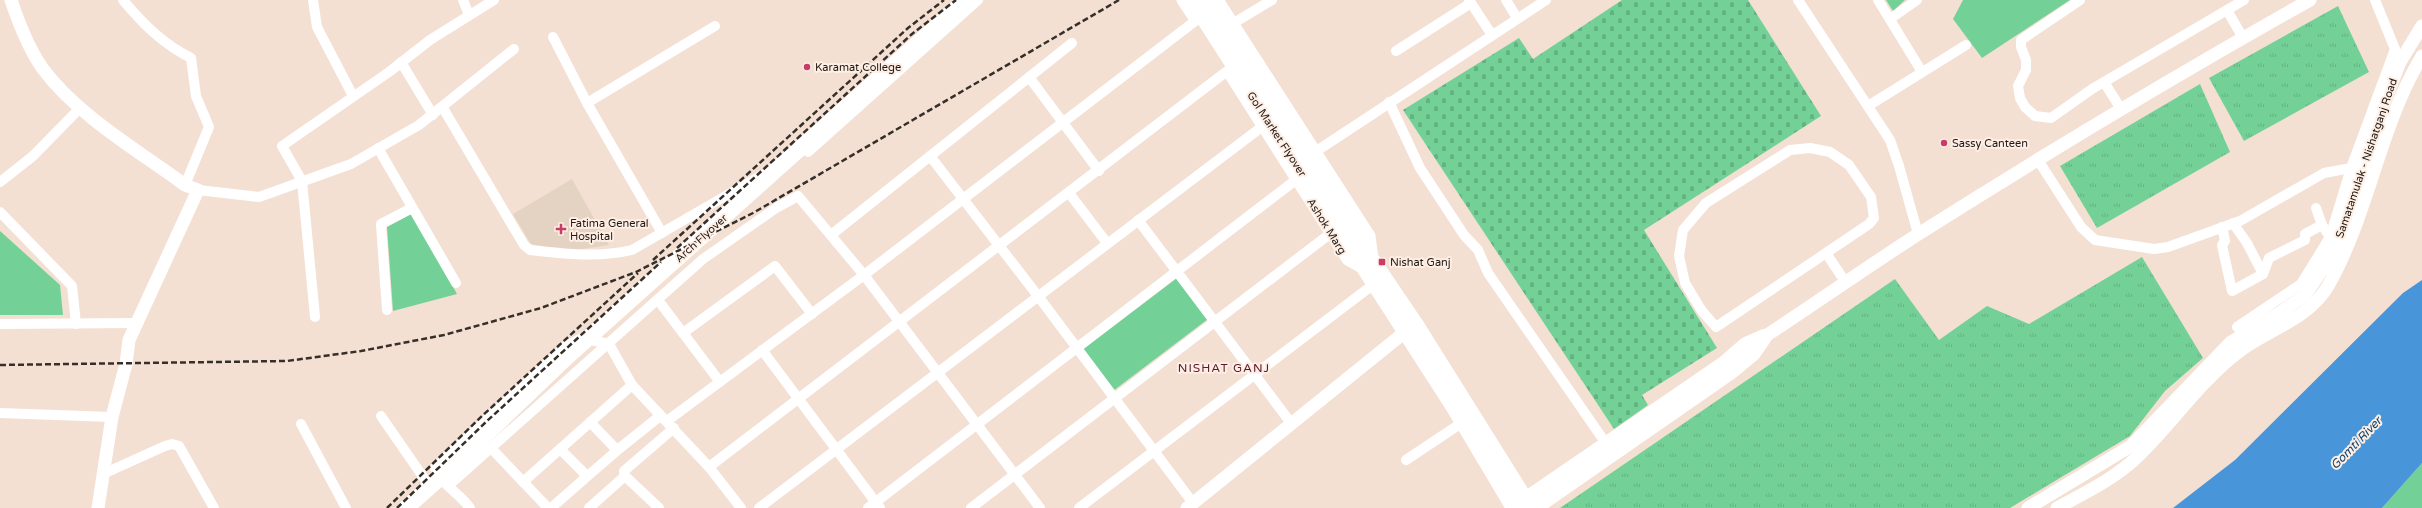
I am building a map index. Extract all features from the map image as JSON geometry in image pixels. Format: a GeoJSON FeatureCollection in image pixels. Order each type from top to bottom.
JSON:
{"type":"FeatureCollection","features":[{"type":"Feature","properties":{"kind":"main road","name":"Arch Flyover"},"geometry":{"type":"LineString","coordinates":[[406,508],[442,480],[567,357],[966,0]]}},
{"type":"Feature","properties":{"kind":"main road","name":"Gol Market Flyover"},"geometry":{"type":"LineString","coordinates":[[1192,0],[1368,264]]}},
{"type":"Feature","properties":{"kind":"main road","name":"Gol Market Flyover"},"geometry":{"type":"LineString","coordinates":[[1214,1],[1350,238]]}},
{"type":"Feature","properties":{"kind":"main road","name":"Ashok Marg"},"geometry":{"type":"LineString","coordinates":[[1368,264],[1374,284],[1463,422],[1522,506]]}},
{"type":"Feature","properties":{"kind":"main road","name":"Ashok Marg"},"geometry":{"type":"LineString","coordinates":[[1368,264],[1416,325],[1522,506]]}},
{"type":"Feature","properties":{"kind":"main road"},"geometry":{"type":"LineString","coordinates":[[1522,506],[1606,444],[1724,364],[1746,345],[1764,337]]}},
{"type":"Feature","properties":{"kind":"main road"},"geometry":{"type":"LineString","coordinates":[[1522,506],[1730,372],[1753,353],[1764,337]]}},
{"type":"Feature","properties":{"kind":"street"},"geometry":{"type":"LineString","coordinates":[[11,0],[23,35],[43,69],[81,107],[192,188],[259,197],[351,164],[443,108],[514,49]]}},
{"type":"Feature","properties":{"kind":"street"},"geometry":{"type":"LineString","coordinates":[[98,508],[112,417],[126,364],[130,340],[192,188],[208,126],[196,96],[191,58],[173,49],[144,26],[123,0]]}},
{"type":"Feature","properties":{"kind":"street"},"geometry":{"type":"LineString","coordinates":[[313,0],[317,27],[353,96]]}},
{"type":"Feature","properties":{"kind":"street"},"geometry":{"type":"LineString","coordinates":[[463,0],[469,15]]}},
{"type":"Feature","properties":{"kind":"street"},"geometry":{"type":"LineString","coordinates":[[315,317],[302,181],[282,146],[430,40],[494,0]]}},
{"type":"Feature","properties":{"kind":"street"},"geometry":{"type":"LineString","coordinates":[[761,176],[956,0]]}},
{"type":"Feature","properties":{"kind":"street"},"geometry":{"type":"LineString","coordinates":[[443,108],[524,246],[530,250],[582,256],[613,254],[632,250],[761,176],[796,162],[978,0]]}},
{"type":"Feature","properties":{"kind":"street","name":"Ashok Marg"},"geometry":{"type":"LineString","coordinates":[[1183,0],[1348,259],[1368,264],[1369,236],[1232,24],[1214,1]]}},
{"type":"Feature","properties":{"kind":"street"},"geometry":{"type":"LineString","coordinates":[[1232,24],[1272,0]]}},
{"type":"Feature","properties":{"kind":"street"},"geometry":{"type":"LineString","coordinates":[[1506,0],[1517,18]]}},
{"type":"Feature","properties":{"kind":"street"},"geometry":{"type":"LineString","coordinates":[[1314,152],[1546,0]]}},
{"type":"Feature","properties":{"kind":"street"},"geometry":{"type":"LineString","coordinates":[[1798,0],[1890,140],[1899,166],[1918,234]]}},
{"type":"Feature","properties":{"kind":"street"},"geometry":{"type":"LineString","coordinates":[[1878,0],[1922,72]]}},
{"type":"Feature","properties":{"kind":"street"},"geometry":{"type":"LineString","coordinates":[[1890,19],[1917,0]]}},
{"type":"Feature","properties":{"kind":"street"},"geometry":{"type":"LineString","coordinates":[[2080,0],[2021,40],[2021,48],[2026,70],[2018,86],[2020,98],[2025,107],[2035,116],[2051,118],[2104,82],[2244,0]]}},
{"type":"Feature","properties":{"kind":"street"},"geometry":{"type":"LineString","coordinates":[[1764,337],[1918,234],[2121,109],[2310,0]]}},
{"type":"Feature","properties":{"kind":"street"},"geometry":{"type":"LineString","coordinates":[[2237,327],[2301,284],[2330,237],[2351,168],[2395,49],[2375,0]]}},
{"type":"Feature","properties":{"kind":"street"},"geometry":{"type":"LineString","coordinates":[[551,508],[620,448],[667,422],[864,275],[1196,20],[1214,1]]}},
{"type":"Feature","properties":{"kind":"street"},"geometry":{"type":"LineString","coordinates":[[1396,51],[1470,1],[1492,35]]}},
{"type":"Feature","properties":{"kind":"street"},"geometry":{"type":"LineString","coordinates":[[2227,10],[2243,38]]}},
{"type":"Feature","properties":{"kind":"street"},"geometry":{"type":"LineString","coordinates":[[587,103],[715,26]]}},
{"type":"Feature","properties":{"kind":"street","name":"Samatamulak - Nishatganj Road"},"geometry":{"type":"LineString","coordinates":[[2028,508],[2131,446],[2231,342],[2281,312],[2305,295],[2330,258],[2348,215],[2375,128],[2400,62],[2422,26]]}},
{"type":"Feature","properties":{"kind":"street"},"geometry":{"type":"LineString","coordinates":[[553,37],[587,103],[662,233]]}},
{"type":"Feature","properties":{"kind":"street"},"geometry":{"type":"LineString","coordinates":[[831,235],[1072,43]]}},
{"type":"Feature","properties":{"kind":"street"},"geometry":{"type":"LineString","coordinates":[[1868,106],[1966,45]]}},
{"type":"Feature","properties":{"kind":"street"},"geometry":{"type":"LineString","coordinates":[[709,467],[1228,70],[1251,54]]}},
{"type":"Feature","properties":{"kind":"street","name":"Samatamulak - Nishatganj Road"},"geometry":{"type":"LineString","coordinates":[[2057,508],[2117,473],[2136,459],[2216,371],[2237,352],[2308,310],[2327,288],[2343,258],[2394,117],[2414,70],[2422,56]]}},
{"type":"Feature","properties":{"kind":"street"},"geometry":{"type":"LineString","coordinates":[[401,62],[433,114]]}},
{"type":"Feature","properties":{"kind":"street"},"geometry":{"type":"LineString","coordinates":[[1029,77],[1098,170]]}},
{"type":"Feature","properties":{"kind":"street"},"geometry":{"type":"LineString","coordinates":[[2104,82],[2121,109]]}},
{"type":"Feature","properties":{"kind":"street"},"geometry":{"type":"LineString","coordinates":[[1389,102],[1420,168],[1464,235],[1478,250],[1488,274],[1606,444]]}},
{"type":"Feature","properties":{"kind":"street"},"geometry":{"type":"LineString","coordinates":[[0,182],[33,156],[81,107]]}},
{"type":"Feature","properties":{"kind":"street"},"geometry":{"type":"LineString","coordinates":[[759,508],[1263,126]]}},
{"type":"Feature","properties":{"kind":"street"},"geometry":{"type":"LineString","coordinates":[[378,148],[456,283]]}},
{"type":"Feature","properties":{"kind":"street"},"geometry":{"type":"LineString","coordinates":[[1810,148],[1830,152],[1849,165],[1871,197],[1874,218],[1869,224],[1826,253],[1716,327],[1702,311],[1685,282],[1679,256],[1683,230],[1706,203],[1790,150],[1810,148]]}},
{"type":"Feature","properties":{"kind":"street"},"geometry":{"type":"LineString","coordinates":[[930,156],[1115,398],[1154,451],[1190,506],[1291,423],[1328,396],[1405,332]]}},
{"type":"Feature","properties":{"kind":"street"},"geometry":{"type":"LineString","coordinates":[[2038,160],[2082,226],[2096,240],[2154,249],[2168,247],[2233,223],[2324,173],[2351,168]]}},
{"type":"Feature","properties":{"kind":"street"},"geometry":{"type":"LineString","coordinates":[[762,350],[836,450],[874,506],[977,424],[1297,179]]}},
{"type":"Feature","properties":{"kind":"street"},"geometry":{"type":"LineString","coordinates":[[1068,193],[1107,243]]}},
{"type":"Feature","properties":{"kind":"street"},"geometry":{"type":"LineString","coordinates":[[442,480],[492,448],[703,259],[776,208],[798,196],[864,275],[1040,508]]}},
{"type":"Feature","properties":{"kind":"street"},"geometry":{"type":"LineString","coordinates":[[387,310],[381,224],[412,208]]}},
{"type":"Feature","properties":{"kind":"street"},"geometry":{"type":"LineString","coordinates":[[2316,208],[2322,225],[2330,237]]}},
{"type":"Feature","properties":{"kind":"street"},"geometry":{"type":"LineString","coordinates":[[0,212],[72,286],[76,324]]}},
{"type":"Feature","properties":{"kind":"street"},"geometry":{"type":"LineString","coordinates":[[1138,220],[1291,423]]}},
{"type":"Feature","properties":{"kind":"street"},"geometry":{"type":"LineString","coordinates":[[2233,223],[2247,242],[2263,274]]}},
{"type":"Feature","properties":{"kind":"street"},"geometry":{"type":"LineString","coordinates":[[2222,227],[2225,241],[2222,245],[2232,291],[2263,274],[2269,258],[2305,240],[2305,234],[2322,225]]}},
{"type":"Feature","properties":{"kind":"street"},"geometry":{"type":"LineString","coordinates":[[970,508],[1331,233]]}},
{"type":"Feature","properties":{"kind":"street"},"geometry":{"type":"LineString","coordinates":[[1826,253],[1846,283]]}},
{"type":"Feature","properties":{"kind":"street"},"geometry":{"type":"LineString","coordinates":[[683,333],[775,266],[812,314]]}},
{"type":"Feature","properties":{"kind":"street"},"geometry":{"type":"LineString","coordinates":[[1079,508],[1374,284]]}},
{"type":"Feature","properties":{"kind":"street"},"geometry":{"type":"LineString","coordinates":[[658,300],[720,382]]}},
{"type":"Feature","properties":{"kind":"street"},"geometry":{"type":"LineString","coordinates":[[0,324],[137,323]]}},
{"type":"Feature","properties":{"kind":"street"},"geometry":{"type":"LineString","coordinates":[[442,480],[435,468],[566,346],[582,338],[609,344],[632,385],[709,467],[741,508]]}},
{"type":"Feature","properties":{"kind":"street"},"geometry":{"type":"LineString","coordinates":[[523,482],[632,385]]}},
{"type":"Feature","properties":{"kind":"street"},"geometry":{"type":"LineString","coordinates":[[0,413],[112,417]]}},
{"type":"Feature","properties":{"kind":"street"},"geometry":{"type":"LineString","coordinates":[[381,416],[442,480],[463,498],[470,508]]}},
{"type":"Feature","properties":{"kind":"street"},"geometry":{"type":"LineString","coordinates":[[590,422],[614,448],[620,448]]}},
{"type":"Feature","properties":{"kind":"street"},"geometry":{"type":"LineString","coordinates":[[659,508],[625,476],[624,471],[667,422]]}},
{"type":"Feature","properties":{"kind":"street"},"geometry":{"type":"LineString","coordinates":[[1406,460],[1463,422]]}},
{"type":"Feature","properties":{"kind":"street"},"geometry":{"type":"LineString","coordinates":[[301,424],[346,508]]}},
{"type":"Feature","properties":{"kind":"street"},"geometry":{"type":"LineString","coordinates":[[103,474],[165,446],[172,444],[179,446],[214,508]]}},
{"type":"Feature","properties":{"kind":"street"},"geometry":{"type":"LineString","coordinates":[[492,448],[548,508]]}},
{"type":"Feature","properties":{"kind":"street"},"geometry":{"type":"LineString","coordinates":[[560,449],[584,474],[583,480]]}},
{"type":"Feature","properties":{"kind":"street"},"geometry":{"type":"LineString","coordinates":[[589,508],[625,476]]}},
{"type":"Feature","properties":{"kind":"shaded area","name":"Fatima General Hospital"},"geometry":{"type":"Polygon","coordinates":[[[572,179],[609,245],[568,251],[531,244],[513,214],[572,179]]]}},
{"type":"Feature","properties":{"kind":"green space"},"geometry":{"type":"Polygon","coordinates":[[[1622,0],[1748,0],[1821,116],[1644,230],[1717,348],[1642,395],[1648,405],[1614,429],[1403,110],[1519,38],[1533,59],[1622,0]]]}},
{"type":"Feature","properties":{"kind":"green space"},"geometry":{"type":"Polygon","coordinates":[[[1886,0],[1905,0],[1893,11],[1886,0]]]}},
{"type":"Feature","properties":{"kind":"green space"},"geometry":{"type":"Polygon","coordinates":[[[1963,0],[2070,0],[1982,58],[1953,19],[1963,0]]]}},
{"type":"Feature","properties":{"kind":"green space"},"geometry":{"type":"Polygon","coordinates":[[[2338,6],[2369,72],[2244,141],[2209,78],[2338,6]]]}},
{"type":"Feature","properties":{"kind":"green space"},"geometry":{"type":"Polygon","coordinates":[[[2200,84],[2230,152],[2097,228],[2060,166],[2200,84]]]}},
{"type":"Feature","properties":{"kind":"green space"},"geometry":{"type":"Polygon","coordinates":[[[413,213],[457,294],[393,311],[387,227],[413,213]]]}},
{"type":"Feature","properties":{"kind":"green space"},"geometry":{"type":"Polygon","coordinates":[[[0,231],[60,285],[63,315],[0,315],[0,231]]]}},
{"type":"Feature","properties":{"kind":"green space"},"geometry":{"type":"Polygon","coordinates":[[[2142,257],[2203,358],[2165,391],[2130,436],[2010,508],[1560,508],[1895,279],[1939,340],[1987,306],[2029,324],[2142,257]]]}},
{"type":"Feature","properties":{"kind":"green space"},"geometry":{"type":"Polygon","coordinates":[[[1177,278],[1208,319],[1113,391],[1082,350],[1177,278]]]}},
{"type":"Feature","properties":{"kind":"green space"},"geometry":{"type":"Polygon","coordinates":[[[2422,463],[2422,508],[2382,508],[2422,463]]]}},
{"type":"Feature","properties":{"kind":"water","name":"Gomti River"},"geometry":{"type":"Polygon","coordinates":[[[2422,280],[2422,463],[2382,508],[2173,508],[2235,460],[2403,293],[2422,280]]]}},
{"type":"Feature","properties":{"kind":"railway"},"geometry":{"type":"LineString","coordinates":[[653,260],[908,28],[944,0]]}},
{"type":"Feature","properties":{"kind":"railway"},"geometry":{"type":"LineString","coordinates":[[677,248],[912,34],[956,0]]}},
{"type":"Feature","properties":{"kind":"railway"},"geometry":{"type":"LineString","coordinates":[[0,365],[287,361],[361,351],[444,335],[541,308],[636,272],[753,213],[1119,0]]}},
{"type":"Feature","properties":{"kind":"railway"},"geometry":{"type":"LineString","coordinates":[[397,508],[487,421],[661,262]]}},
{"type":"Feature","properties":{"kind":"railway"},"geometry":{"type":"LineString","coordinates":[[387,508],[482,416],[638,273]]}},
{"type":"Feature","properties":{"kind":"place","name":"Karamat College"},"geometry":{"type":"Point","coordinates":[807,67]}},
{"type":"Feature","properties":{"kind":"place","name":"Sassy Canteen"},"geometry":{"type":"Point","coordinates":[1944,143]}},
{"type":"Feature","properties":{"kind":"place","name":"Fatima General Hospital"},"geometry":{"type":"Point","coordinates":[561,229]}},
{"type":"Feature","properties":{"kind":"place","name":"Nishat Ganj"},"geometry":{"type":"Point","coordinates":[1382,262]}},
{"type":"Feature","properties":{"kind":"district","name":"NISHAT GANJ"},"geometry":{"type":"Point","coordinates":[1224,368]}}]}
